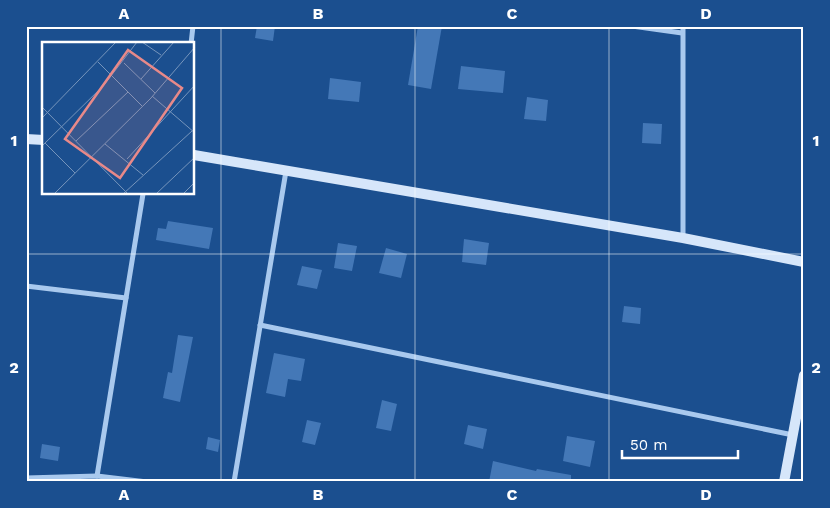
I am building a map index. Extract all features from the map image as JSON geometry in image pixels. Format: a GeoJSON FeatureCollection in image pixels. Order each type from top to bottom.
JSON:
{"type":"FeatureCollection","features":[{"type":"Feature","properties":{"kind":"street"},"geometry":{"type":"LineString","coordinates":[[192,42],[193,26]]}},
{"type":"Feature","properties":{"kind":"street"},"geometry":{"type":"LineString","coordinates":[[632,26],[682,33]]}},
{"type":"Feature","properties":{"kind":"street"},"geometry":{"type":"LineString","coordinates":[[683,26],[683,238]]}},
{"type":"Feature","properties":{"kind":"street"},"geometry":{"type":"LineString","coordinates":[[26,139],[42,140]]}},
{"type":"Feature","properties":{"kind":"street"},"geometry":{"type":"LineString","coordinates":[[195,155],[683,238],[804,262]]}},
{"type":"Feature","properties":{"kind":"street"},"geometry":{"type":"LineString","coordinates":[[234,482],[286,171]]}},
{"type":"Feature","properties":{"kind":"street"},"geometry":{"type":"LineString","coordinates":[[97,476],[143,195]]}},
{"type":"Feature","properties":{"kind":"street"},"geometry":{"type":"LineString","coordinates":[[26,286],[126,298]]}},
{"type":"Feature","properties":{"kind":"street"},"geometry":{"type":"LineString","coordinates":[[260,325],[793,435]]}},
{"type":"Feature","properties":{"kind":"street"},"geometry":{"type":"LineString","coordinates":[[784,482],[804,374]]}},
{"type":"Feature","properties":{"kind":"street"},"geometry":{"type":"LineString","coordinates":[[26,478],[97,476],[147,482]]}},
{"type":"Feature","properties":{"kind":"building"},"geometry":{"type":"Polygon","coordinates":[[[257,26],[275,26],[273,41],[255,38],[257,26]]]}},
{"type":"Feature","properties":{"kind":"building"},"geometry":{"type":"Polygon","coordinates":[[[418,26],[442,26],[431,89],[408,85],[418,26]]]}},
{"type":"Feature","properties":{"kind":"building"},"geometry":{"type":"Polygon","coordinates":[[[461,66],[505,71],[503,93],[458,89],[461,66]]]}},
{"type":"Feature","properties":{"kind":"building"},"geometry":{"type":"Polygon","coordinates":[[[330,78],[361,82],[359,102],[328,99],[330,78]]]}},
{"type":"Feature","properties":{"kind":"building"},"geometry":{"type":"Polygon","coordinates":[[[527,97],[548,100],[546,121],[524,119],[527,97]]]}},
{"type":"Feature","properties":{"kind":"building"},"geometry":{"type":"Polygon","coordinates":[[[643,123],[662,124],[661,144],[642,143],[643,123]]]}},
{"type":"Feature","properties":{"kind":"building"},"geometry":{"type":"Polygon","coordinates":[[[168,221],[213,228],[209,249],[156,240],[158,228],[166,229],[168,221]]]}},
{"type":"Feature","properties":{"kind":"building"},"geometry":{"type":"Polygon","coordinates":[[[464,239],[489,243],[486,265],[462,262],[464,239]]]}},
{"type":"Feature","properties":{"kind":"building"},"geometry":{"type":"Polygon","coordinates":[[[338,243],[357,246],[352,271],[334,268],[338,243]]]}},
{"type":"Feature","properties":{"kind":"building"},"geometry":{"type":"Polygon","coordinates":[[[386,248],[407,254],[401,278],[379,273],[386,248]]]}},
{"type":"Feature","properties":{"kind":"building"},"geometry":{"type":"Polygon","coordinates":[[[302,266],[322,270],[317,289],[297,285],[302,266]]]}},
{"type":"Feature","properties":{"kind":"building"},"geometry":{"type":"Polygon","coordinates":[[[624,306],[641,308],[640,324],[622,322],[624,306]]]}},
{"type":"Feature","properties":{"kind":"building"},"geometry":{"type":"Polygon","coordinates":[[[178,335],[193,337],[180,402],[163,398],[168,372],[172,373],[178,335]]]}},
{"type":"Feature","properties":{"kind":"building"},"geometry":{"type":"Polygon","coordinates":[[[274,353],[305,359],[301,381],[288,379],[285,397],[266,393],[274,353]]]}},
{"type":"Feature","properties":{"kind":"building"},"geometry":{"type":"Polygon","coordinates":[[[382,400],[397,404],[391,431],[376,428],[382,400]]]}},
{"type":"Feature","properties":{"kind":"building"},"geometry":{"type":"Polygon","coordinates":[[[307,420],[321,423],[315,445],[302,442],[307,420]]]}},
{"type":"Feature","properties":{"kind":"building"},"geometry":{"type":"Polygon","coordinates":[[[468,425],[487,429],[483,449],[464,444],[468,425]]]}},
{"type":"Feature","properties":{"kind":"building"},"geometry":{"type":"Polygon","coordinates":[[[567,436],[595,441],[590,467],[563,461],[567,436]]]}},
{"type":"Feature","properties":{"kind":"building"},"geometry":{"type":"Polygon","coordinates":[[[208,437],[220,440],[218,452],[206,449],[208,437]]]}},
{"type":"Feature","properties":{"kind":"building"},"geometry":{"type":"Polygon","coordinates":[[[42,444],[60,447],[58,461],[40,458],[42,444]]]}},
{"type":"Feature","properties":{"kind":"building"},"geometry":{"type":"Polygon","coordinates":[[[493,461],[536,471],[537,469],[571,475],[571,482],[489,482],[493,461]]]}}]}
